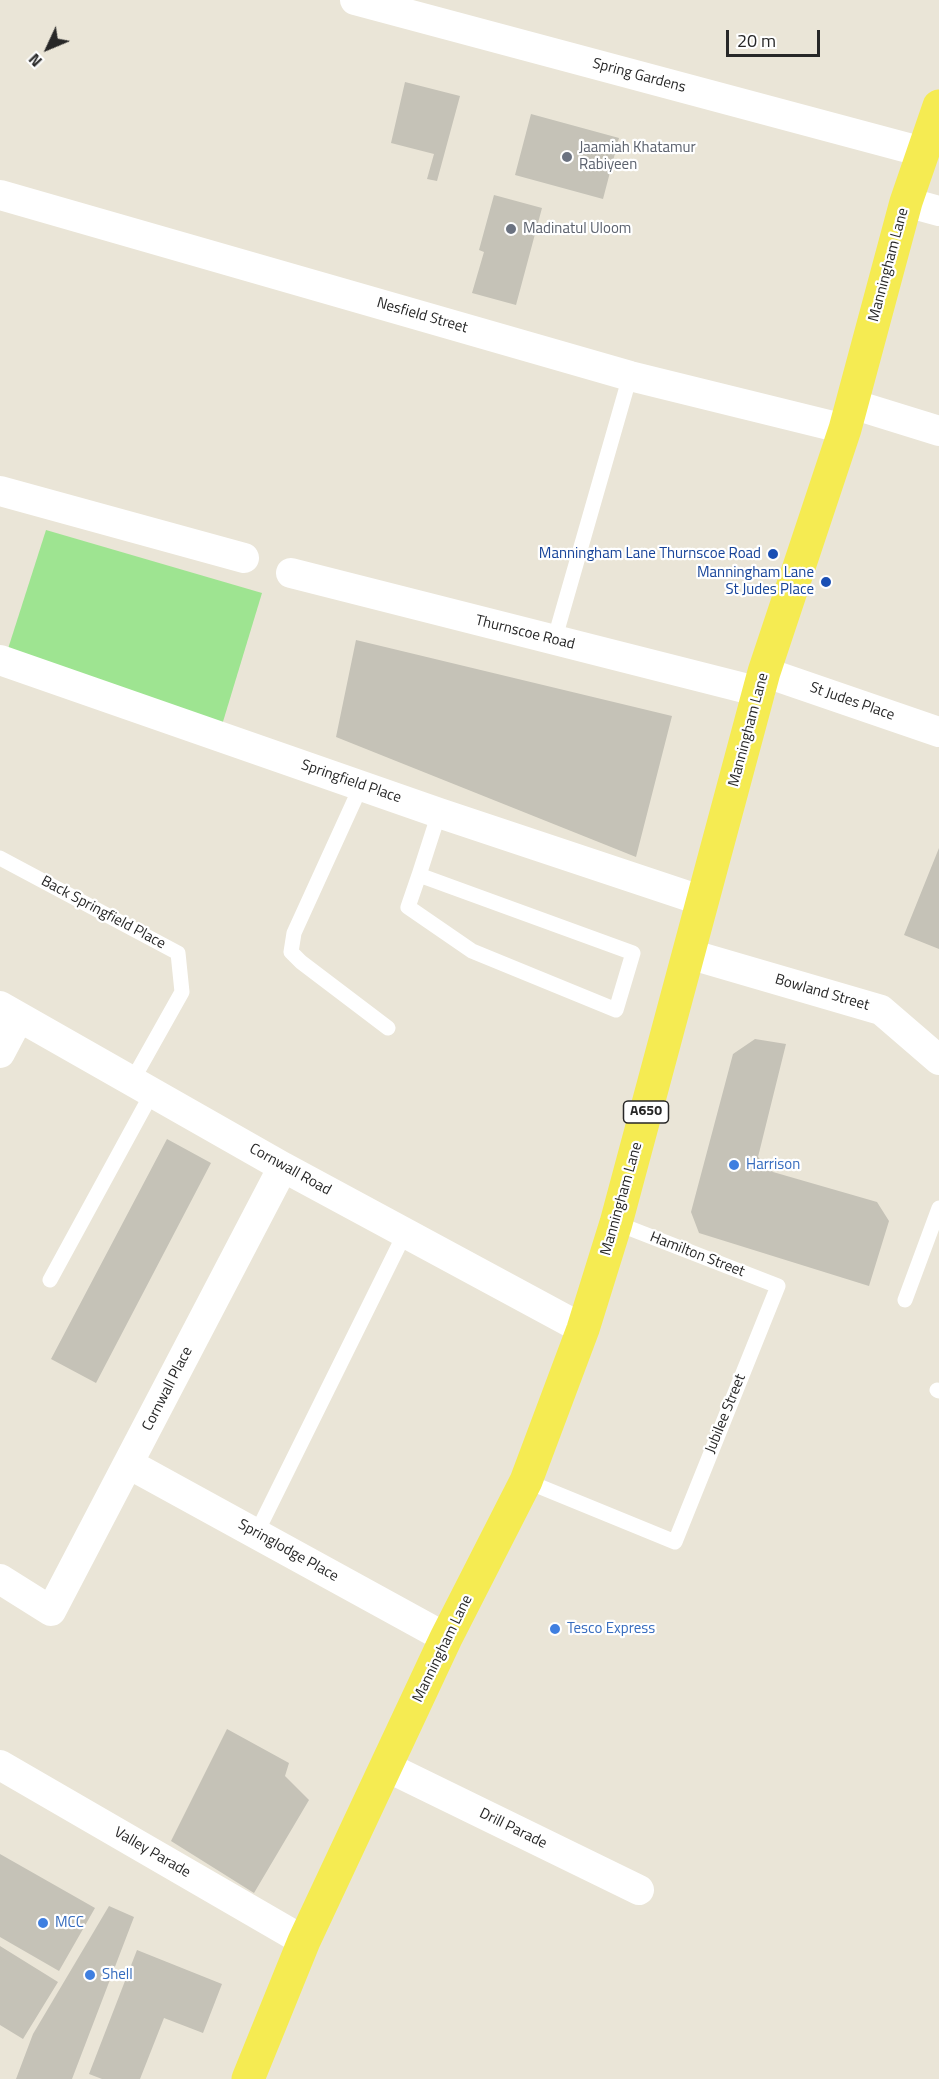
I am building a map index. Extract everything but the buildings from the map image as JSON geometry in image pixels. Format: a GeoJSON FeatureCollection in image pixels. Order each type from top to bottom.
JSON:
{"type":"FeatureCollection","features":[{"type":"Feature","properties":{"kind":"main road","name":"Manningham Lane"},"geometry":{"type":"LineString","coordinates":[[248,2079],[304,1941],[446,1638],[526,1481],[583,1329],[616,1223],[762,682],[849,416],[906,201],[939,106]]}},
{"type":"Feature","properties":{"kind":"street","name":"Spring Gardens"},"geometry":{"type":"LineString","coordinates":[[355,0],[922,152]]}},
{"type":"Feature","properties":{"kind":"street","name":"Nesfield Street"},"geometry":{"type":"LineString","coordinates":[[0,195],[630,376],[939,431]]}},
{"type":"Feature","properties":{"kind":"street"},"geometry":{"type":"LineString","coordinates":[[906,201],[939,211]]}},
{"type":"Feature","properties":{"kind":"street"},"geometry":{"type":"LineString","coordinates":[[0,491],[244,558]]}},
{"type":"Feature","properties":{"kind":"street","name":"Thurnscoe Road"},"geometry":{"type":"LineString","coordinates":[[291,573],[554,641],[762,682]]}},
{"type":"Feature","properties":{"kind":"street","name":"Springfield Place"},"geometry":{"type":"LineString","coordinates":[[0,660],[703,902]]}},
{"type":"Feature","properties":{"kind":"street","name":"St Judes Place"},"geometry":{"type":"LineString","coordinates":[[762,682],[939,732]]}},
{"type":"Feature","properties":{"kind":"street","name":"Bowland Street"},"geometry":{"type":"LineString","coordinates":[[689,954],[881,1010],[939,1060]]}},
{"type":"Feature","properties":{"kind":"street"},"geometry":{"type":"LineString","coordinates":[[0,1053],[9,1011]]}},
{"type":"Feature","properties":{"kind":"street","name":"Cornwall Road"},"geometry":{"type":"LineString","coordinates":[[9,1011],[283,1167],[583,1329]]}},
{"type":"Feature","properties":{"kind":"street","name":"Cornwall Place"},"geometry":{"type":"LineString","coordinates":[[0,1579],[51,1611],[283,1167]]}},
{"type":"Feature","properties":{"kind":"street","name":"Springlodge Place"},"geometry":{"type":"LineString","coordinates":[[129,1464],[446,1638]]}},
{"type":"Feature","properties":{"kind":"street","name":"Valley Parade"},"geometry":{"type":"LineString","coordinates":[[0,1766],[304,1941]]}},
{"type":"Feature","properties":{"kind":"street","name":"Drill Parade"},"geometry":{"type":"LineString","coordinates":[[387,1767],[639,1890]]}},
{"type":"Feature","properties":{"kind":"lane"},"geometry":{"type":"LineString","coordinates":[[554,641],[630,376]]}},
{"type":"Feature","properties":{"kind":"lane"},"geometry":{"type":"LineString","coordinates":[[361,786],[294,933],[291,952],[388,1028]]}},
{"type":"Feature","properties":{"kind":"lane"},"geometry":{"type":"LineString","coordinates":[[419,875],[633,953],[616,1010],[472,951],[408,907],[439,813]]}},
{"type":"Feature","properties":{"kind":"lane","name":"Back Springfield Place"},"geometry":{"type":"LineString","coordinates":[[0,858],[178,953],[182,992],[142,1087]]}},
{"type":"Feature","properties":{"kind":"lane"},"geometry":{"type":"LineString","coordinates":[[50,1280],[142,1087]]}},
{"type":"Feature","properties":{"kind":"lane"},"geometry":{"type":"LineString","coordinates":[[905,1299],[939,1208]]}},
{"type":"Feature","properties":{"kind":"lane","name":"Hamilton Street"},"geometry":{"type":"LineString","coordinates":[[616,1223],[778,1286]]}},
{"type":"Feature","properties":{"kind":"lane"},"geometry":{"type":"LineString","coordinates":[[256,1534],[405,1233]]}},
{"type":"Feature","properties":{"kind":"lane","name":"Jubilee Street"},"geometry":{"type":"LineString","coordinates":[[526,1481],[675,1542],[778,1286]]}},
{"type":"Feature","properties":{"kind":"green space"},"geometry":{"type":"Polygon","coordinates":[[[46,530],[262,593],[222,725],[6,655],[46,530]]]}},
{"type":"Feature","properties":{"kind":"place","name":"Jaamiah Khatamur Rabiyeen"},"geometry":{"type":"Point","coordinates":[567,157]}},
{"type":"Feature","properties":{"kind":"place","name":"Madinatul Uloom"},"geometry":{"type":"Point","coordinates":[511,229]}},
{"type":"Feature","properties":{"kind":"place","name":"Manningham Lane Thurnscoe Road"},"geometry":{"type":"Point","coordinates":[773,554]}},
{"type":"Feature","properties":{"kind":"place","name":"Manningham Lane St Judes Place"},"geometry":{"type":"Point","coordinates":[826,582]}},
{"type":"Feature","properties":{"kind":"place","name":"Harrison"},"geometry":{"type":"Point","coordinates":[734,1165]}},
{"type":"Feature","properties":{"kind":"place","name":"Tesco Express"},"geometry":{"type":"Point","coordinates":[555,1629]}},
{"type":"Feature","properties":{"kind":"place","name":"MCC"},"geometry":{"type":"Point","coordinates":[43,1923]}},
{"type":"Feature","properties":{"kind":"place","name":"Shell"},"geometry":{"type":"Point","coordinates":[90,1975]}}]}
